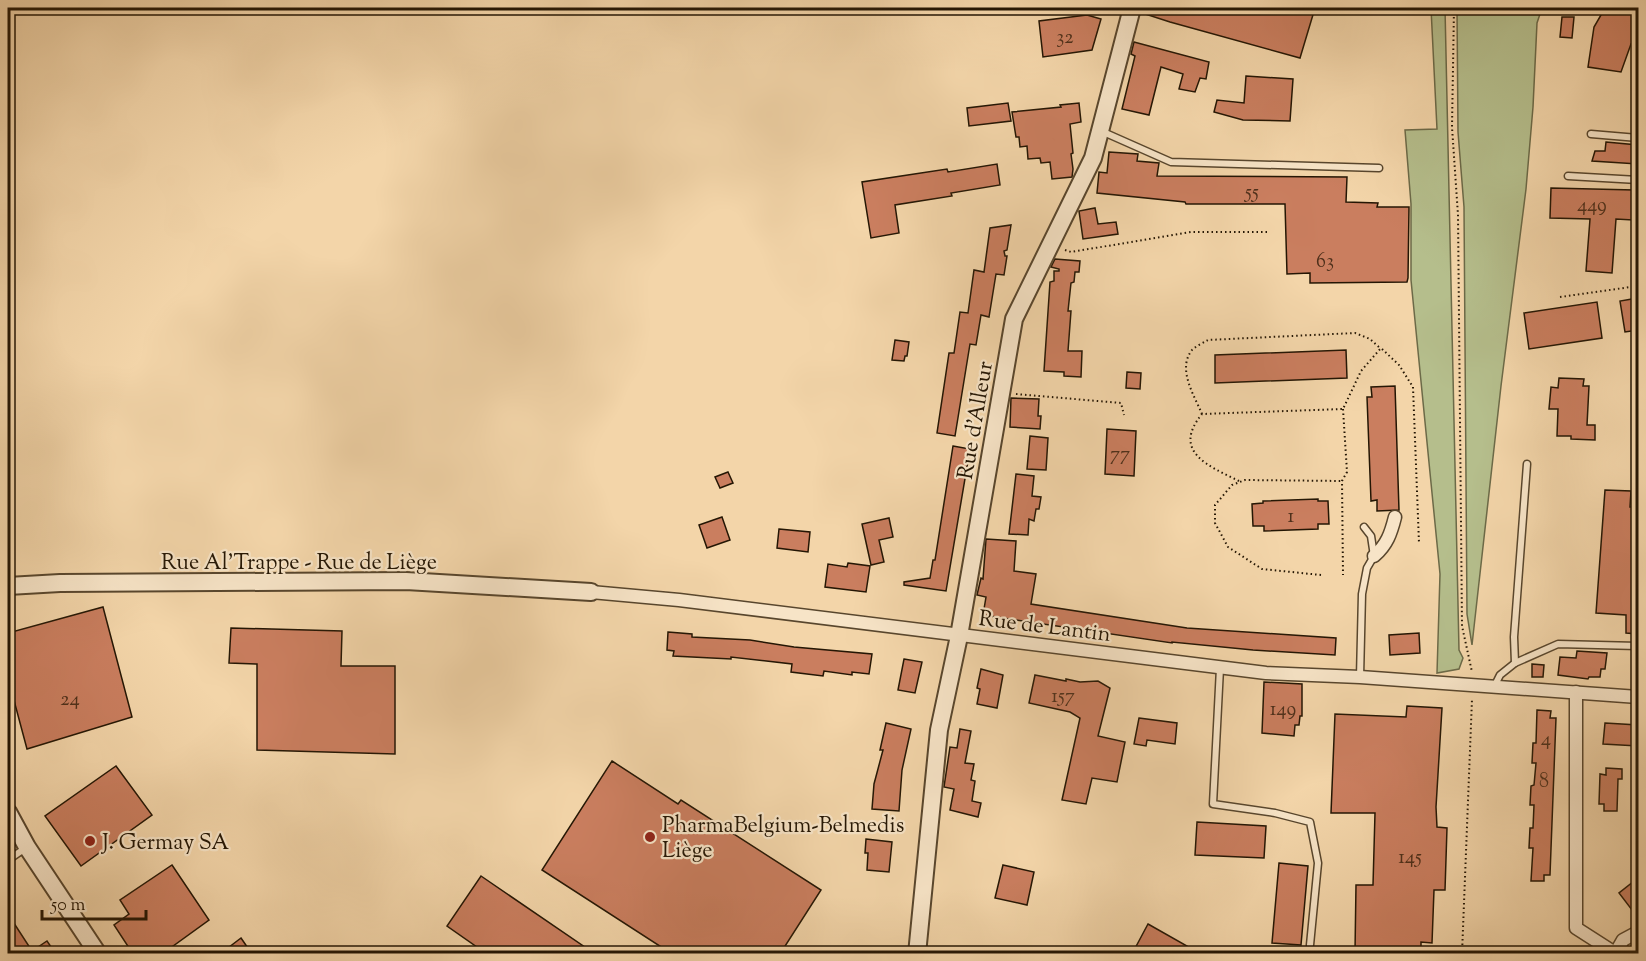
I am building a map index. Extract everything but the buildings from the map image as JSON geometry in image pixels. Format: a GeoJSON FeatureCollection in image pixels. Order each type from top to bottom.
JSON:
{"type":"FeatureCollection","features":[{"type":"Feature","properties":{"kind":"street","name":"Rue d'Alleur"},"geometry":{"type":"LineString","coordinates":[[917,954],[939,730],[959,636],[1014,319],[1093,158],[1132,8]]}},
{"type":"Feature","properties":{"kind":"street"},"geometry":{"type":"LineString","coordinates":[[1374,556],[1384,548],[1395,517]]}},
{"type":"Feature","properties":{"kind":"street","name":"Rue Al'Trappe - Rue de Liège"},"geometry":{"type":"LineString","coordinates":[[8,586],[60,583],[406,581],[591,592]]}},
{"type":"Feature","properties":{"kind":"street","name":"Rue de Lantin"},"geometry":{"type":"LineString","coordinates":[[591,592],[679,600],[1266,673],[1360,677],[1638,697]]}},
{"type":"Feature","properties":{"kind":"street"},"geometry":{"type":"LineString","coordinates":[[1576,692],[1576,928],[1615,953],[1623,940],[1638,932]]}},
{"type":"Feature","properties":{"kind":"street"},"geometry":{"type":"LineString","coordinates":[[8,812],[27,847],[98,954]]}},
{"type":"Feature","properties":{"kind":"lane"},"geometry":{"type":"LineString","coordinates":[[1100,130],[1172,162],[1379,168]]}},
{"type":"Feature","properties":{"kind":"lane"},"geometry":{"type":"LineString","coordinates":[[1591,134],[1638,138]]}},
{"type":"Feature","properties":{"kind":"lane"},"geometry":{"type":"LineString","coordinates":[[1568,176],[1638,180]]}},
{"type":"Feature","properties":{"kind":"lane"},"geometry":{"type":"LineString","coordinates":[[1515,663],[1514,637],[1527,464]]}},
{"type":"Feature","properties":{"kind":"lane"},"geometry":{"type":"LineString","coordinates":[[1360,677],[1362,594],[1367,568],[1374,556],[1371,536],[1364,527]]}},
{"type":"Feature","properties":{"kind":"lane"},"geometry":{"type":"LineString","coordinates":[[1494,687],[1500,675],[1515,663],[1558,644],[1638,646]]}},
{"type":"Feature","properties":{"kind":"lane"},"geometry":{"type":"LineString","coordinates":[[1220,668],[1213,804],[1275,813],[1310,822],[1318,863],[1310,945]]}},
{"type":"Feature","properties":{"kind":"lane"},"geometry":{"type":"LineString","coordinates":[[8,860],[27,847]]}},
{"type":"Feature","properties":{"kind":"path"},"geometry":{"type":"LineString","coordinates":[[1454,8],[1452,127],[1458,215],[1462,626],[1473,675],[1462,954]]}},
{"type":"Feature","properties":{"kind":"path"},"geometry":{"type":"LineString","coordinates":[[1048,246],[1071,252],[1191,232],[1267,232]]}},
{"type":"Feature","properties":{"kind":"path"},"geometry":{"type":"LineString","coordinates":[[1560,297],[1638,286]]}},
{"type":"Feature","properties":{"kind":"path"},"geometry":{"type":"LineString","coordinates":[[1202,414],[1186,374],[1186,360],[1193,348],[1209,340],[1355,333],[1370,339],[1400,365],[1413,387],[1419,543]]}},
{"type":"Feature","properties":{"kind":"path"},"geometry":{"type":"LineString","coordinates":[[1343,575],[1342,481],[1347,472],[1343,409],[1361,371],[1381,348]]}},
{"type":"Feature","properties":{"kind":"path"},"geometry":{"type":"LineString","coordinates":[[1001,392],[1121,403],[1124,415]]}},
{"type":"Feature","properties":{"kind":"path"},"geometry":{"type":"LineString","coordinates":[[1342,481],[1239,481],[1206,464],[1192,450],[1190,441],[1192,426],[1202,414],[1343,409]]}},
{"type":"Feature","properties":{"kind":"path"},"geometry":{"type":"LineString","coordinates":[[1239,481],[1232,485],[1215,505],[1215,523],[1228,546],[1262,569],[1320,575]]}},
{"type":"Feature","properties":{"kind":"green space"},"geometry":{"type":"Polygon","coordinates":[[[1431,8],[1445,8],[1459,650],[1463,658],[1459,669],[1437,673],[1440,574],[1411,280],[1411,204],[1405,130],[1437,129],[1431,8]]]}},
{"type":"Feature","properties":{"kind":"green space"},"geometry":{"type":"Polygon","coordinates":[[[1457,8],[1542,8],[1537,23],[1526,189],[1472,645],[1467,614],[1464,207],[1458,132],[1457,8]]]}},
{"type":"Feature","properties":{"kind":"place","name":"PharmaBelgium-Belmedis Liège"},"geometry":{"type":"Point","coordinates":[650,837]}},
{"type":"Feature","properties":{"kind":"place","name":"J. Germay SA"},"geometry":{"type":"Point","coordinates":[90,841]}}]}
